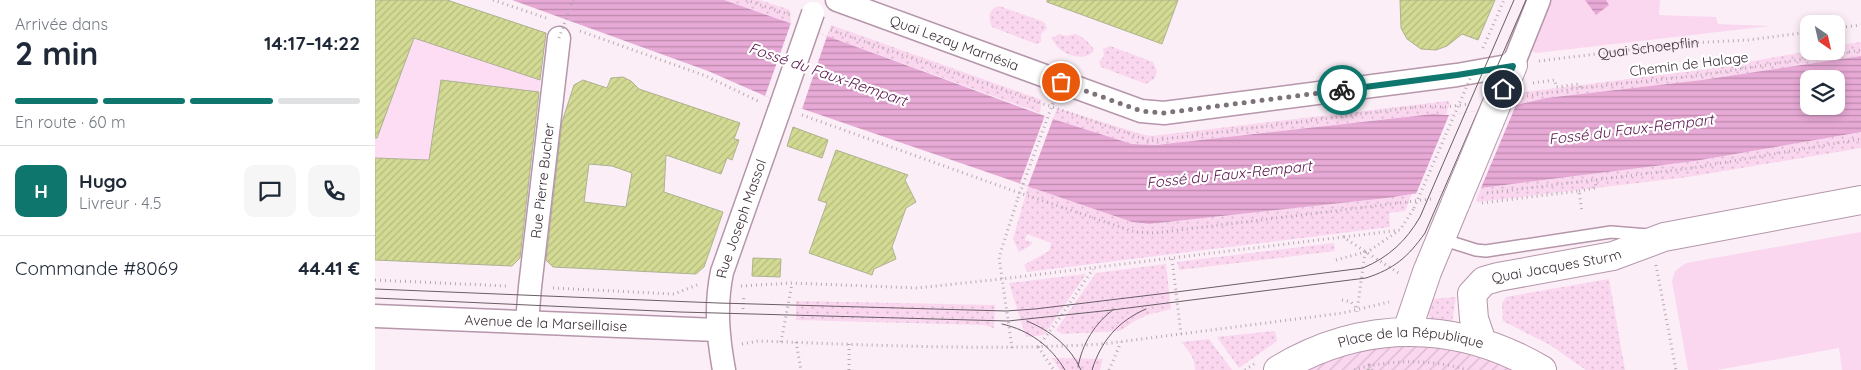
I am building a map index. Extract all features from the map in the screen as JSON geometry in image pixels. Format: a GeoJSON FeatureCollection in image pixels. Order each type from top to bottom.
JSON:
{"type":"FeatureCollection","features":[{"type":"Feature","properties":{"kind":"street","name":"Quai Lezay Marnésia"},"geometry":{"type":"LineString","coordinates":[[837,0],[1141,111],[1153,113],[1164,113],[1476,64],[1517,84]]}},
{"type":"Feature","properties":{"kind":"street"},"geometry":{"type":"LineString","coordinates":[[1407,331],[1421,287],[1441,239],[1463,201],[1517,84],[1539,0]]}},
{"type":"Feature","properties":{"kind":"street","name":"Rue Joseph Massol"},"geometry":{"type":"LineString","coordinates":[[724,370],[717,330],[719,285],[722,272],[788,112],[815,7]]}},
{"type":"Feature","properties":{"kind":"street","name":"Rue Pierre Bucher"},"geometry":{"type":"LineString","coordinates":[[527,322],[530,287],[565,30]]}},
{"type":"Feature","properties":{"kind":"street","name":"Quai Jacques Sturm"},"geometry":{"type":"LineString","coordinates":[[1483,342],[1474,319],[1472,294],[1484,282],[1521,272],[1613,256],[1657,239],[1861,200]]}},
{"type":"Feature","properties":{"kind":"street","name":"Avenue de la Marseillaise"},"geometry":{"type":"LineString","coordinates":[[375,316],[717,330]]}},
{"type":"Feature","properties":{"kind":"street","name":"Place de la République"},"geometry":{"type":"LineString","coordinates":[[1278,370],[1315,351],[1341,342],[1407,331],[1440,333],[1483,342],[1509,352],[1542,370]]}},
{"type":"Feature","properties":{"kind":"lane","name":"Quai Jacques Sturm"},"geometry":{"type":"LineString","coordinates":[[1441,239],[1476,250],[1486,251],[1611,232],[1657,239]]}},
{"type":"Feature","properties":{"kind":"path"},"geometry":{"type":"LineString","coordinates":[[493,0],[565,30],[705,76],[759,101]]}},
{"type":"Feature","properties":{"kind":"path"},"geometry":{"type":"LineString","coordinates":[[565,30],[573,0]]}},
{"type":"Feature","properties":{"kind":"path"},"geometry":{"type":"LineString","coordinates":[[746,0],[788,15]]}},
{"type":"Feature","properties":{"kind":"path"},"geometry":{"type":"LineString","coordinates":[[1336,260],[1365,253],[1400,230],[1414,208],[1504,0]]}},
{"type":"Feature","properties":{"kind":"path"},"geometry":{"type":"LineString","coordinates":[[1845,27],[1861,24]]}},
{"type":"Feature","properties":{"kind":"path"},"geometry":{"type":"LineString","coordinates":[[831,30],[1057,110]]}},
{"type":"Feature","properties":{"kind":"path","name":"Quai Schoepflin"},"geometry":{"type":"LineString","coordinates":[[1517,84],[1540,60],[1686,42],[1748,40],[1800,33]]}},
{"type":"Feature","properties":{"kind":"path","name":"Chemin de Halage"},"geometry":{"type":"LineString","coordinates":[[1517,84],[1580,88],[1702,75],[1861,50]]}},
{"type":"Feature","properties":{"kind":"path"},"geometry":{"type":"LineString","coordinates":[[1517,84],[1555,80],[1556,87],[1579,84],[1580,88]]}},
{"type":"Feature","properties":{"kind":"path"},"geometry":{"type":"LineString","coordinates":[[1012,348],[999,257],[1018,198],[1053,103]]}},
{"type":"Feature","properties":{"kind":"path"},"geometry":{"type":"LineString","coordinates":[[788,112],[1135,232],[1155,233],[1409,201]]}},
{"type":"Feature","properties":{"kind":"path"},"geometry":{"type":"LineString","coordinates":[[1463,201],[1595,180],[1692,168],[1861,139]]}},
{"type":"Feature","properties":{"kind":"path"},"geometry":{"type":"LineString","coordinates":[[1463,201],[1579,191],[1596,188],[1595,180]]}},
{"type":"Feature","properties":{"kind":"path"},"geometry":{"type":"LineString","coordinates":[[1579,191],[1582,212]]}},
{"type":"Feature","properties":{"kind":"path"},"geometry":{"type":"LineString","coordinates":[[719,285],[753,287],[792,283],[917,288],[1001,280],[1400,230]]}},
{"type":"Feature","properties":{"kind":"path"},"geometry":{"type":"LineString","coordinates":[[1343,237],[1365,253],[1421,287]]}},
{"type":"Feature","properties":{"kind":"path"},"geometry":{"type":"LineString","coordinates":[[1657,239],[1676,370]]}},
{"type":"Feature","properties":{"kind":"path"},"geometry":{"type":"LineString","coordinates":[[1357,310],[1365,253]]}},
{"type":"Feature","properties":{"kind":"path"},"geometry":{"type":"LineString","coordinates":[[1172,259],[1181,334]]}},
{"type":"Feature","properties":{"kind":"path"},"geometry":{"type":"LineString","coordinates":[[1038,347],[1093,268]]}},
{"type":"Feature","properties":{"kind":"path"},"geometry":{"type":"LineString","coordinates":[[1174,275],[1179,274]]}},
{"type":"Feature","properties":{"kind":"path"},"geometry":{"type":"LineString","coordinates":[[792,283],[781,342],[1012,348],[1067,347],[1121,342],[1357,310],[1393,301]]}},
{"type":"Feature","properties":{"kind":"path"},"geometry":{"type":"LineString","coordinates":[[1342,300],[1351,302],[1357,310]]}},
{"type":"Feature","properties":{"kind":"path"},"geometry":{"type":"LineString","coordinates":[[1179,320],[1185,320]]}},
{"type":"Feature","properties":{"kind":"path"},"geometry":{"type":"LineString","coordinates":[[796,342],[801,370]]}},
{"type":"Feature","properties":{"kind":"path"},"geometry":{"type":"LineString","coordinates":[[1109,370],[1121,342]]}},
{"type":"Feature","properties":{"kind":"path"},"geometry":{"type":"LineString","coordinates":[[849,344],[849,370]]}},
{"type":"Feature","properties":{"kind":"path"},"geometry":{"type":"LineString","coordinates":[[1038,347],[1054,370]]}},
{"type":"Feature","properties":{"kind":"path"},"geometry":{"type":"LineString","coordinates":[[1355,370],[1369,365],[1412,362],[1467,370]]}},
{"type":"Feature","properties":{"kind":"path"},"geometry":{"type":"LineString","coordinates":[[1368,370],[1369,365]]}},
{"type":"Feature","properties":{"kind":"path"},"geometry":{"type":"LineString","coordinates":[[1369,365],[1372,370]]}},
{"type":"Feature","properties":{"kind":"shaded area"},"geometry":{"type":"Polygon","coordinates":[[[375,0],[528,27],[546,33],[531,156],[375,169],[375,0]]]}},
{"type":"Feature","properties":{"kind":"shaded area"},"geometry":{"type":"Polygon","coordinates":[[[724,0],[760,0],[790,10],[791,23],[724,0]]]}},
{"type":"Feature","properties":{"kind":"shaded area"},"geometry":{"type":"Polygon","coordinates":[[[1551,0],[1660,0],[1659,15],[1716,17],[1718,24],[1770,26],[1536,53],[1532,51],[1551,0]]]}},
{"type":"Feature","properties":{"kind":"shaded area"},"geometry":{"type":"Polygon","coordinates":[[[999,6],[1044,22],[1047,28],[1041,34],[1041,42],[1036,44],[992,27],[990,14],[995,7],[999,6]]]}},
{"type":"Feature","properties":{"kind":"shaded area"},"geometry":{"type":"Polygon","coordinates":[[[831,25],[1042,100],[1040,113],[827,36],[831,25]]]}},
{"type":"Feature","properties":{"kind":"shaded area"},"geometry":{"type":"Polygon","coordinates":[[[1059,34],[1066,36],[1076,34],[1088,42],[1094,50],[1082,57],[1070,55],[1059,48],[1052,38],[1059,34]]]}},
{"type":"Feature","properties":{"kind":"shaded area"},"geometry":{"type":"Polygon","coordinates":[[[1861,42],[1861,56],[1845,58],[1845,45],[1861,42]]]}},
{"type":"Feature","properties":{"kind":"shaded area"},"geometry":{"type":"Polygon","coordinates":[[[1110,46],[1153,62],[1157,71],[1155,78],[1146,84],[1101,67],[1099,62],[1104,56],[1103,49],[1110,46]]]}},
{"type":"Feature","properties":{"kind":"shaded area"},"geometry":{"type":"Polygon","coordinates":[[[1800,53],[1800,60],[1834,60],[1702,80],[1546,98],[1516,105],[1525,92],[1708,69],[1800,53]]]}},
{"type":"Feature","properties":{"kind":"shaded area"},"geometry":{"type":"Polygon","coordinates":[[[1448,101],[1450,103],[1446,114],[1156,145],[1132,144],[1053,119],[1057,108],[1152,136],[1448,101]]]}},
{"type":"Feature","properties":{"kind":"shaded area"},"geometry":{"type":"Polygon","coordinates":[[[1861,132],[1861,148],[1688,177],[1478,202],[1476,200],[1481,188],[1695,161],[1861,132]]]}},
{"type":"Feature","properties":{"kind":"shaded area"},"geometry":{"type":"Polygon","coordinates":[[[1028,186],[1132,222],[1149,224],[1412,194],[1405,211],[1389,213],[1390,227],[1027,272],[1024,265],[1049,251],[1051,243],[1027,234],[1025,240],[1032,242],[1031,245],[1019,252],[1013,239],[1028,186]]]}},
{"type":"Feature","properties":{"kind":"shaded area"},"geometry":{"type":"Polygon","coordinates":[[[1861,232],[1861,370],[1842,370],[1839,348],[1717,370],[1688,370],[1672,281],[1675,271],[1686,263],[1861,232]]]}},
{"type":"Feature","properties":{"kind":"shaded area"},"geometry":{"type":"Polygon","coordinates":[[[1334,243],[1335,251],[1179,270],[1177,262],[1334,243]]]}},
{"type":"Feature","properties":{"kind":"shaded area"},"geometry":{"type":"Polygon","coordinates":[[[1166,264],[1171,309],[1147,315],[1120,331],[1062,334],[1056,330],[1096,273],[1166,264]]]}},
{"type":"Feature","properties":{"kind":"shaded area"},"geometry":{"type":"Polygon","coordinates":[[[1086,274],[1044,335],[1026,337],[1009,283],[1086,274]]]}},
{"type":"Feature","properties":{"kind":"shaded area"},"geometry":{"type":"Polygon","coordinates":[[[1609,279],[1625,370],[1586,370],[1550,345],[1503,321],[1502,303],[1506,297],[1609,279]]]}},
{"type":"Feature","properties":{"kind":"shaded area"},"geometry":{"type":"Polygon","coordinates":[[[1456,297],[1452,322],[1431,320],[1428,314],[1429,299],[1456,297]]]}},
{"type":"Feature","properties":{"kind":"shaded area"},"geometry":{"type":"Polygon","coordinates":[[[796,301],[995,305],[994,328],[984,325],[796,320],[796,301]]]}},
{"type":"Feature","properties":{"kind":"shaded area"},"geometry":{"type":"Polygon","coordinates":[[[1275,331],[1277,341],[1239,368],[1217,337],[1275,331]]]}},
{"type":"Feature","properties":{"kind":"shaded area"},"geometry":{"type":"Polygon","coordinates":[[[1209,339],[1232,370],[1195,370],[1191,355],[1181,342],[1209,339]]]}},
{"type":"Feature","properties":{"kind":"shaded area"},"geometry":{"type":"Polygon","coordinates":[[[1411,344],[1470,353],[1515,370],[1305,370],[1357,352],[1411,344]]]}},
{"type":"Feature","properties":{"kind":"shaded area"},"geometry":{"type":"Polygon","coordinates":[[[1052,358],[1103,359],[1100,370],[1060,370],[1052,358]]]}},
{"type":"Feature","properties":{"kind":"water","name":"Fossé du Faux-Rempart"},"geometry":{"type":"Polygon","coordinates":[[[512,0],[724,0],[1053,119],[1132,144],[1156,145],[1433,114],[1449,115],[1516,105],[1546,98],[1702,80],[1845,60],[1845,58],[1861,56],[1861,132],[1695,161],[1481,188],[1149,224],[1132,222],[765,96],[708,71],[512,0]]]}},
{"type":"Feature","properties":{"kind":"water"},"geometry":{"type":"Polygon","coordinates":[[[1585,0],[1606,0],[1609,5],[1596,15],[1585,0]]]}},
{"type":"Feature","properties":{"kind":"pier"},"geometry":{"type":"Polygon","coordinates":[[[791,23],[827,36],[802,109],[765,96],[791,23]]]}},
{"type":"Feature","properties":{"kind":"pier"},"geometry":{"type":"Polygon","coordinates":[[[1516,105],[1481,188],[1416,194],[1449,115],[1516,105]]]}},
{"type":"Feature","properties":{"kind":"pier"},"geometry":{"type":"Polygon","coordinates":[[[1045,115],[1053,119],[1028,186],[1020,183],[1045,115]]]}},
{"type":"Feature","properties":{"kind":"building"},"geometry":{"type":"Polygon","coordinates":[[[375,0],[447,0],[546,33],[540,80],[414,38],[377,138],[375,138],[375,0]]]}},
{"type":"Feature","properties":{"kind":"building"},"geometry":{"type":"Polygon","coordinates":[[[1047,0],[1178,0],[1162,44],[1047,2],[1047,0]]]}},
{"type":"Feature","properties":{"kind":"building"},"geometry":{"type":"Polygon","coordinates":[[[1400,0],[1495,0],[1478,40],[1462,34],[1447,46],[1436,50],[1421,49],[1407,39],[1401,28],[1400,0]]]}},
{"type":"Feature","properties":{"kind":"building"},"geometry":{"type":"Polygon","coordinates":[[[623,77],[631,81],[639,89],[740,123],[734,139],[739,140],[732,160],[727,158],[721,174],[666,155],[664,192],[723,212],[704,267],[696,274],[553,267],[546,260],[562,122],[574,85],[583,80],[607,88],[611,78],[623,77]],[[589,164],[584,202],[626,207],[632,173],[612,166],[589,164]]]}},
{"type":"Feature","properties":{"kind":"building"},"geometry":{"type":"Polygon","coordinates":[[[441,80],[539,92],[520,258],[512,266],[375,260],[375,158],[429,160],[441,80]]]}},
{"type":"Feature","properties":{"kind":"building"},"geometry":{"type":"Polygon","coordinates":[[[793,127],[828,140],[822,158],[787,146],[793,127]]]}},
{"type":"Feature","properties":{"kind":"building"},"geometry":{"type":"Polygon","coordinates":[[[836,150],[908,175],[905,180],[916,202],[906,208],[892,247],[896,259],[874,269],[872,275],[809,253],[827,203],[818,200],[836,150]]]}},
{"type":"Feature","properties":{"kind":"building"},"geometry":{"type":"Polygon","coordinates":[[[753,258],[781,259],[780,277],[752,276],[753,258]]]}},
{"type":"Feature","properties":{"kind":"tram line"},"geometry":{"type":"LineString","coordinates":[[375,289],[718,303],[1006,311],[1363,268],[1381,259],[1403,241],[1420,217],[1514,0]]}},
{"type":"Feature","properties":{"kind":"tram line"},"geometry":{"type":"LineString","coordinates":[[375,298],[680,312],[1008,321],[1366,278],[1385,271],[1400,261],[1413,249],[1425,233],[1526,0]]}},
{"type":"Feature","properties":{"kind":"tram line"},"geometry":{"type":"LineString","coordinates":[[1078,367],[1090,335],[1095,327],[1114,309]]}},
{"type":"Feature","properties":{"kind":"tram line"},"geometry":{"type":"LineString","coordinates":[[1092,370],[1100,350],[1112,333],[1127,320],[1146,309]]}},
{"type":"Feature","properties":{"kind":"tram line"},"geometry":{"type":"LineString","coordinates":[[1027,321],[1059,340],[1077,361],[1081,370]]}},
{"type":"Feature","properties":{"kind":"tram line"},"geometry":{"type":"LineString","coordinates":[[1002,324],[1021,330],[1038,340],[1046,346],[1065,370]]}},
{"type":"Feature","properties":{"kind":"way so far"},"geometry":{"type":"LineString","coordinates":[[1061,82],[1141,111],[1153,113],[1342,90]]}},
{"type":"Feature","properties":{"kind":"route"},"geometry":{"type":"LineString","coordinates":[[1342,90],[1513,66],[1503,89]]}}]}
